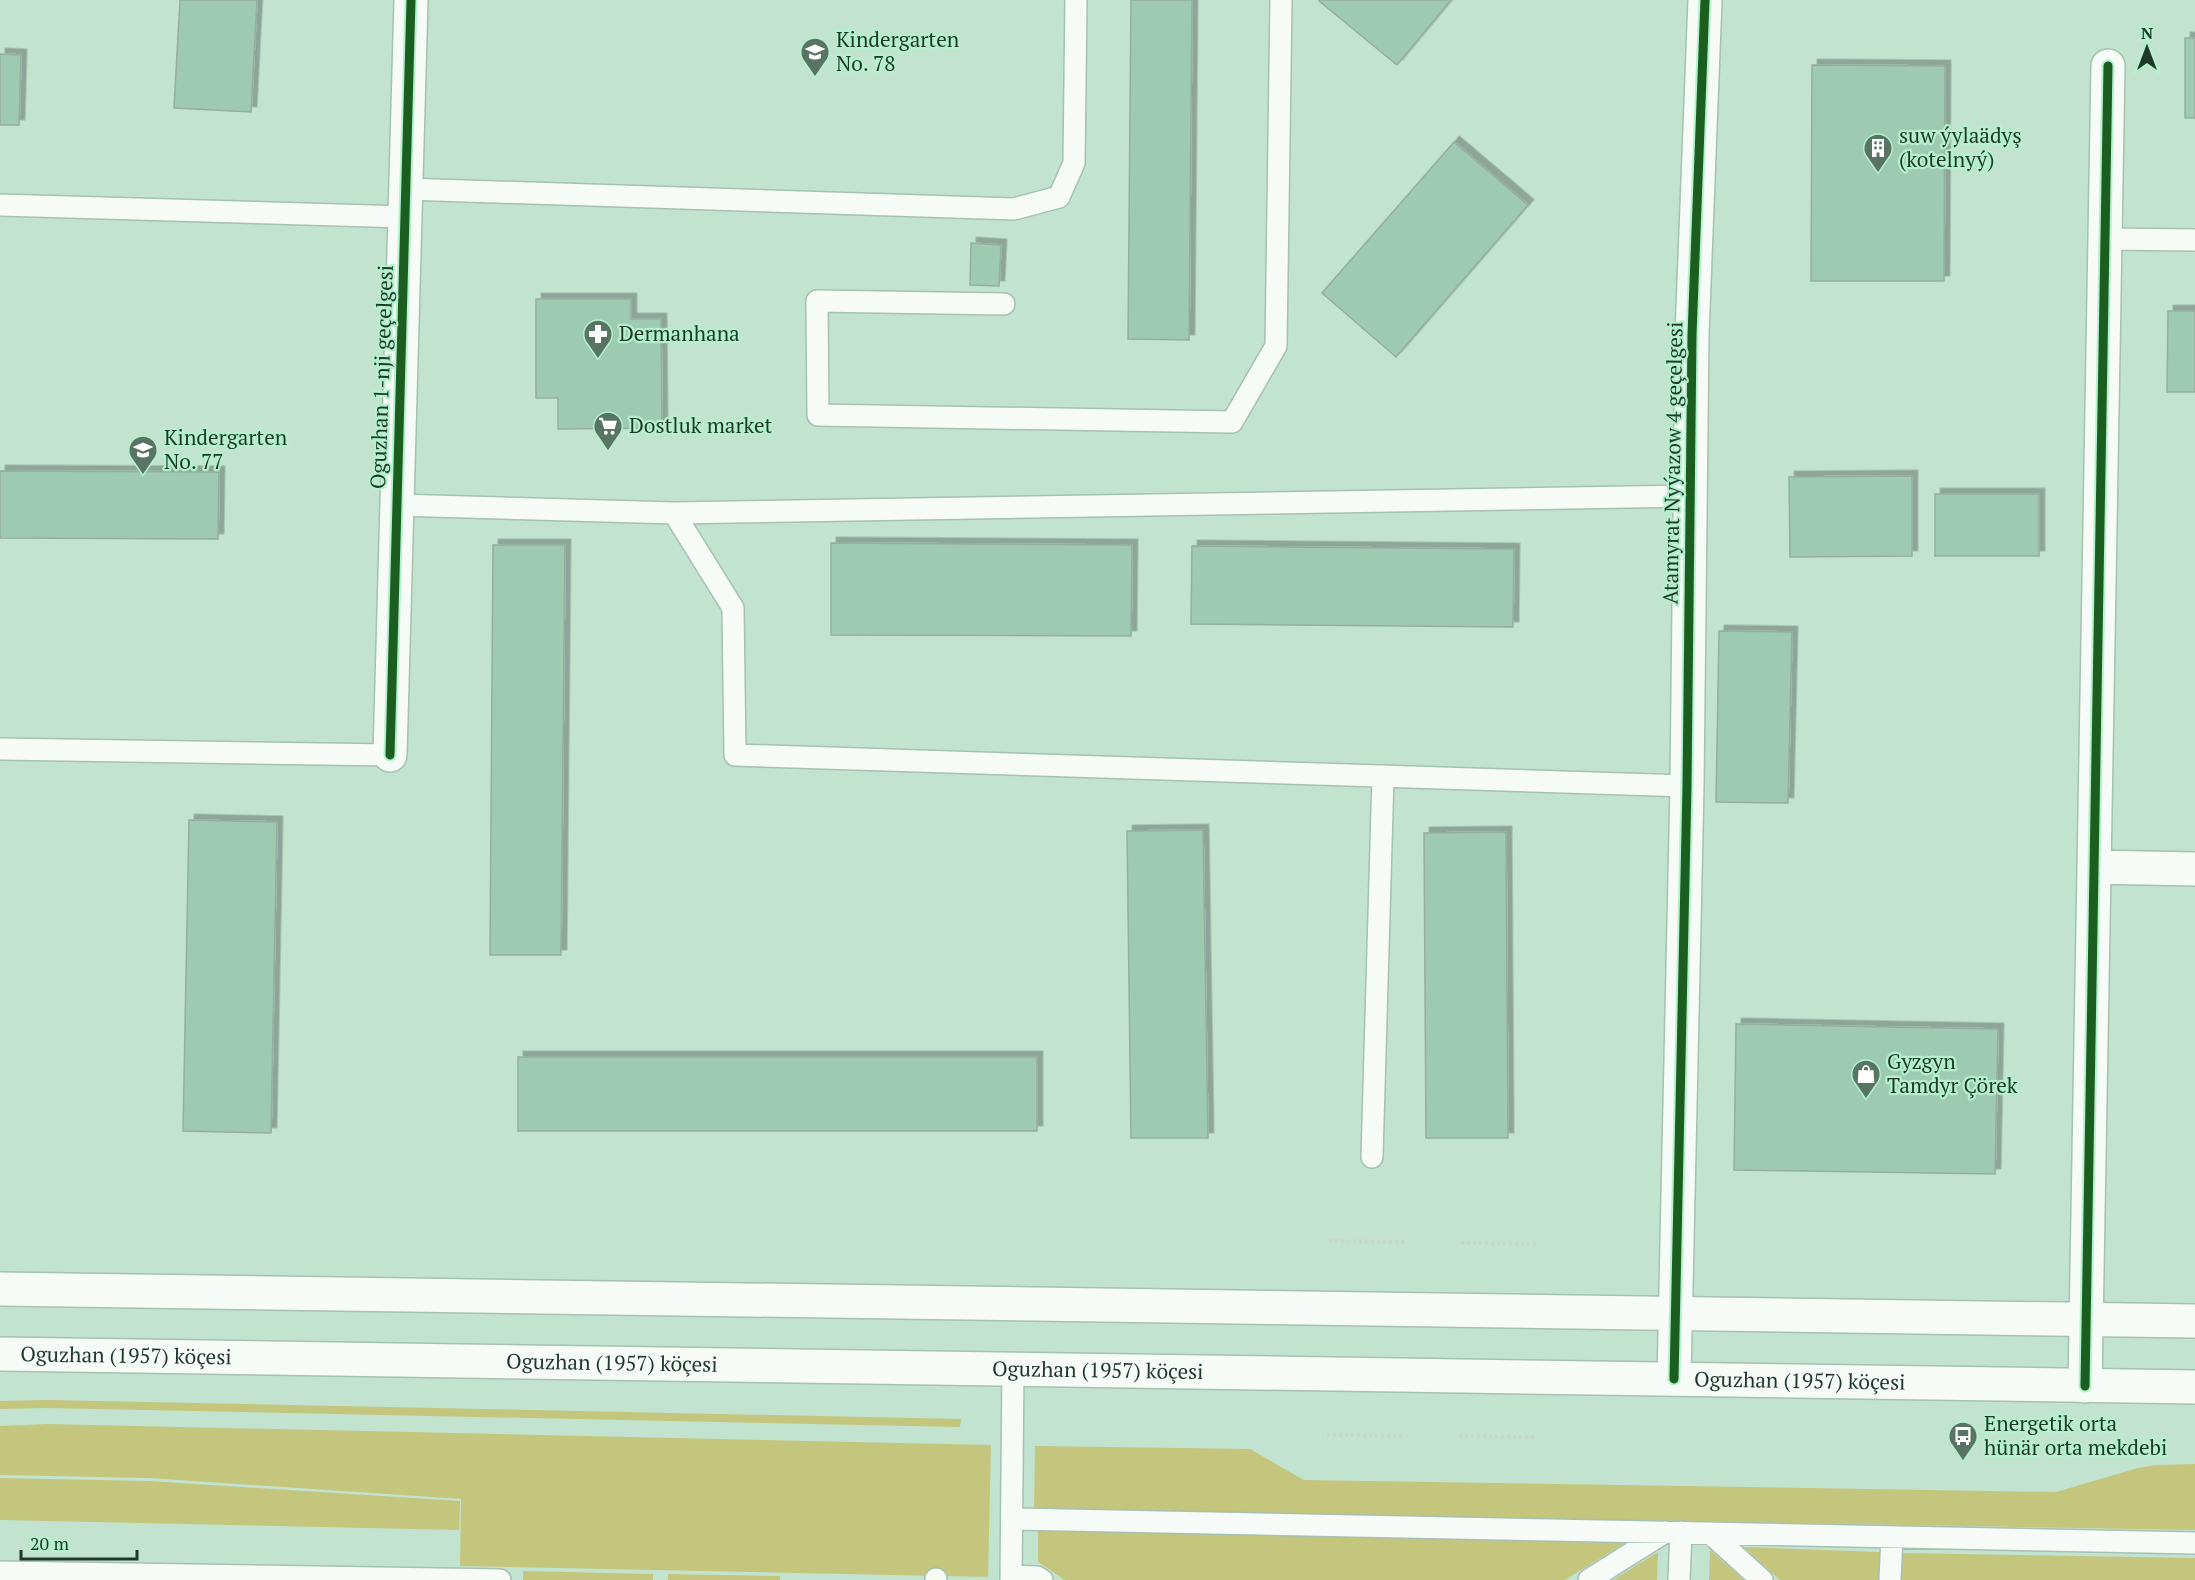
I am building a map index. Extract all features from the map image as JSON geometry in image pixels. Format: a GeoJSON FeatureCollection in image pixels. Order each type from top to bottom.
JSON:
{"type":"FeatureCollection","features":[{"type":"Feature","properties":{"kind":"main road","name":"Oguzhan 1-nji geçelgesi"},"geometry":{"type":"LineString","coordinates":[[390,754],[411,0]]}},
{"type":"Feature","properties":{"kind":"main road","name":"Atamyrat Nyýazow 4 geçelgesi"},"geometry":{"type":"LineString","coordinates":[[1674,1379],[1687,786],[1692,335],[1705,0]]}},
{"type":"Feature","properties":{"kind":"main road"},"geometry":{"type":"LineString","coordinates":[[2085,1386],[2108,66]]}},
{"type":"Feature","properties":{"kind":"main road"},"geometry":{"type":"LineString","coordinates":[[2094,867],[2195,869]]}},
{"type":"Feature","properties":{"kind":"main road"},"geometry":{"type":"LineString","coordinates":[[0,1289],[2195,1321]]}},
{"type":"Feature","properties":{"kind":"main road","name":"Oguzhan (1957) köçesi"},"geometry":{"type":"LineString","coordinates":[[0,1354],[2195,1387]]}},
{"type":"Feature","properties":{"kind":"lane"},"geometry":{"type":"LineString","coordinates":[[0,205],[405,203],[1014,208],[1059,197],[1074,164],[1076,0]]}},
{"type":"Feature","properties":{"kind":"lane"},"geometry":{"type":"LineString","coordinates":[[1004,304],[817,301],[818,415],[1232,422],[1276,346],[1281,0]]}},
{"type":"Feature","properties":{"kind":"lane"},"geometry":{"type":"LineString","coordinates":[[2105,239],[2195,240]]}},
{"type":"Feature","properties":{"kind":"lane"},"geometry":{"type":"LineString","coordinates":[[397,505],[674,513],[1690,496]]}},
{"type":"Feature","properties":{"kind":"lane"},"geometry":{"type":"LineString","coordinates":[[674,513],[733,608],[735,755],[1687,786]]}},
{"type":"Feature","properties":{"kind":"lane"},"geometry":{"type":"LineString","coordinates":[[0,749],[390,754]]}},
{"type":"Feature","properties":{"kind":"lane"},"geometry":{"type":"LineString","coordinates":[[1372,1157],[1383,776]]}},
{"type":"Feature","properties":{"kind":"lane"},"geometry":{"type":"LineString","coordinates":[[1013,1370],[1011,1578],[1037,1577],[1042,1580]]}},
{"type":"Feature","properties":{"kind":"lane"},"geometry":{"type":"LineString","coordinates":[[1012,1519],[2195,1543]]}},
{"type":"Feature","properties":{"kind":"lane"},"geometry":{"type":"LineString","coordinates":[[1588,1580],[1673,1532]]}},
{"type":"Feature","properties":{"kind":"lane"},"geometry":{"type":"LineString","coordinates":[[1673,1532],[1679,1580]]}},
{"type":"Feature","properties":{"kind":"lane"},"geometry":{"type":"LineString","coordinates":[[1710,1533],[1762,1580]]}},
{"type":"Feature","properties":{"kind":"lane"},"geometry":{"type":"LineString","coordinates":[[1890,1580],[1892,1537]]}},
{"type":"Feature","properties":{"kind":"lane"},"geometry":{"type":"LineString","coordinates":[[0,1572],[500,1580]]}},
{"type":"Feature","properties":{"kind":"path"},"geometry":{"type":"LineString","coordinates":[[1329,1241],[1407,1242]]}},
{"type":"Feature","properties":{"kind":"path"},"geometry":{"type":"LineString","coordinates":[[1461,1243],[1539,1244]]}},
{"type":"Feature","properties":{"kind":"path"},"geometry":{"type":"LineString","coordinates":[[1327,1435],[1405,1436]]}},
{"type":"Feature","properties":{"kind":"path"},"geometry":{"type":"LineString","coordinates":[[1459,1436],[1536,1437]]}},
{"type":"Feature","properties":{"kind":"green space"},"geometry":{"type":"Polygon","coordinates":[[[48,1400],[961,1419],[960,1427],[47,1408],[0,1409],[0,1401],[48,1400]]]}},
{"type":"Feature","properties":{"kind":"green space"},"geometry":{"type":"Polygon","coordinates":[[[47,1424],[991,1445],[988,1577],[460,1566],[461,1499],[149,1478],[0,1475],[0,1426],[47,1424]]]}},
{"type":"Feature","properties":{"kind":"green space"},"geometry":{"type":"Polygon","coordinates":[[[1035,1446],[1250,1449],[1304,1480],[2056,1492],[2138,1468],[2195,1464],[2195,1530],[1034,1510],[1035,1446]]]}},
{"type":"Feature","properties":{"kind":"green space"},"geometry":{"type":"Polygon","coordinates":[[[0,1478],[149,1481],[460,1501],[459,1530],[0,1520],[0,1478]]]}},
{"type":"Feature","properties":{"kind":"green space"},"geometry":{"type":"Polygon","coordinates":[[[1038,1528],[1631,1539],[1565,1580],[1065,1580],[1038,1562],[1038,1528]]]}},
{"type":"Feature","properties":{"kind":"green space"},"geometry":{"type":"Polygon","coordinates":[[[1744,1547],[1880,1552],[1879,1580],[1780,1580],[1744,1547]]]}},
{"type":"Feature","properties":{"kind":"green space"},"geometry":{"type":"Polygon","coordinates":[[[1710,1550],[1744,1580],[1709,1580],[1710,1550]]]}},
{"type":"Feature","properties":{"kind":"green space"},"geometry":{"type":"Polygon","coordinates":[[[1658,1552],[1657,1580],[1613,1580],[1658,1552]]]}},
{"type":"Feature","properties":{"kind":"green space"},"geometry":{"type":"Polygon","coordinates":[[[1901,1553],[2195,1558],[2195,1580],[1900,1580],[1901,1553]]]}},
{"type":"Feature","properties":{"kind":"green space"},"geometry":{"type":"Polygon","coordinates":[[[523,1571],[653,1574],[653,1580],[523,1580],[523,1571]]]}},
{"type":"Feature","properties":{"kind":"green space"},"geometry":{"type":"Polygon","coordinates":[[[668,1574],[780,1576],[780,1580],[668,1580],[668,1574]]]}},
{"type":"Feature","properties":{"kind":"building"},"geometry":{"type":"Polygon","coordinates":[[[180,0],[257,0],[251,112],[174,108],[180,0]]]}},
{"type":"Feature","properties":{"kind":"building"},"geometry":{"type":"Polygon","coordinates":[[[1131,0],[1192,0],[1189,340],[1128,339],[1131,0]]]}},
{"type":"Feature","properties":{"kind":"building"},"geometry":{"type":"Polygon","coordinates":[[[1320,0],[1451,0],[1397,65],[1320,0]]]}},
{"type":"Feature","properties":{"kind":"building"},"geometry":{"type":"Polygon","coordinates":[[[2185,38],[2195,38],[2195,118],[2185,118],[2185,38]]]}},
{"type":"Feature","properties":{"kind":"building"},"geometry":{"type":"Polygon","coordinates":[[[0,54],[21,55],[19,125],[0,125],[0,54]]]}},
{"type":"Feature","properties":{"kind":"building","name":"suw ýylaädyş (kotelnyý)"},"geometry":{"type":"Polygon","coordinates":[[[1812,65],[1945,66],[1944,281],[1811,281],[1812,65]]]}},
{"type":"Feature","properties":{"kind":"building"},"geometry":{"type":"Polygon","coordinates":[[[1454,142],[1528,205],[1396,357],[1322,293],[1454,142]]]}},
{"type":"Feature","properties":{"kind":"building"},"geometry":{"type":"Polygon","coordinates":[[[971,243],[1001,245],[999,286],[970,285],[971,243]]]}},
{"type":"Feature","properties":{"kind":"building","name":"Dermanhana"},"geometry":{"type":"Polygon","coordinates":[[[536,299],[631,299],[631,319],[661,319],[662,428],[558,429],[558,398],[536,398],[536,299]]]}},
{"type":"Feature","properties":{"kind":"building"},"geometry":{"type":"Polygon","coordinates":[[[2168,311],[2195,311],[2195,392],[2167,392],[2168,311]]]}},
{"type":"Feature","properties":{"kind":"building"},"geometry":{"type":"Polygon","coordinates":[[[0,471],[219,472],[218,539],[0,538],[0,471]]]}},
{"type":"Feature","properties":{"kind":"building"},"geometry":{"type":"Polygon","coordinates":[[[1912,476],[1912,556],[1790,557],[1789,477],[1912,476]]]}},
{"type":"Feature","properties":{"kind":"building"},"geometry":{"type":"Polygon","coordinates":[[[1935,494],[2039,494],[2039,556],[1935,556],[1935,494]]]}},
{"type":"Feature","properties":{"kind":"building"},"geometry":{"type":"Polygon","coordinates":[[[831,543],[1132,545],[1131,636],[831,635],[831,543]]]}},
{"type":"Feature","properties":{"kind":"building"},"geometry":{"type":"Polygon","coordinates":[[[493,545],[565,545],[561,955],[490,955],[493,545]]]}},
{"type":"Feature","properties":{"kind":"building"},"geometry":{"type":"Polygon","coordinates":[[[1192,546],[1514,549],[1513,627],[1191,624],[1192,546]]]}},
{"type":"Feature","properties":{"kind":"building"},"geometry":{"type":"Polygon","coordinates":[[[1719,631],[1792,632],[1788,803],[1716,802],[1719,631]]]}},
{"type":"Feature","properties":{"kind":"building"},"geometry":{"type":"Polygon","coordinates":[[[189,820],[277,822],[271,1133],[183,1131],[189,820]]]}},
{"type":"Feature","properties":{"kind":"building"},"geometry":{"type":"Polygon","coordinates":[[[1203,830],[1208,1138],[1131,1138],[1127,831],[1203,830]]]}},
{"type":"Feature","properties":{"kind":"building"},"geometry":{"type":"Polygon","coordinates":[[[1506,832],[1508,1138],[1426,1138],[1424,833],[1506,832]]]}},
{"type":"Feature","properties":{"kind":"building"},"geometry":{"type":"Polygon","coordinates":[[[1736,1024],[1998,1029],[1995,1174],[1734,1170],[1736,1024]]]}},
{"type":"Feature","properties":{"kind":"building"},"geometry":{"type":"Polygon","coordinates":[[[518,1057],[1037,1057],[1037,1131],[518,1131],[518,1057]]]}},
{"type":"Feature","properties":{"kind":"cycle path"},"geometry":{"type":"LineString","coordinates":[[390,755],[411,0]]}},
{"type":"Feature","properties":{"kind":"cycle path"},"geometry":{"type":"LineString","coordinates":[[1674,1379],[1687,786],[1692,335],[1705,0]]}},
{"type":"Feature","properties":{"kind":"cycle path"},"geometry":{"type":"LineString","coordinates":[[2085,1386],[2108,66]]}},
{"type":"Feature","properties":{"kind":"place","name":"Kindergarten No. 78"},"geometry":{"type":"Point","coordinates":[815,78]}},
{"type":"Feature","properties":{"kind":"place","name":"suw ýylaädyş (kotelnyý)"},"geometry":{"type":"Point","coordinates":[1878,174]}},
{"type":"Feature","properties":{"kind":"place","name":"Dermanhana"},"geometry":{"type":"Point","coordinates":[598,360]}},
{"type":"Feature","properties":{"kind":"place","name":"Dostluk market"},"geometry":{"type":"Point","coordinates":[608,452]}},
{"type":"Feature","properties":{"kind":"place","name":"Kindergarten No. 77"},"geometry":{"type":"Point","coordinates":[143,476]}},
{"type":"Feature","properties":{"kind":"place","name":"Gyzgyn Tamdyr Çörek"},"geometry":{"type":"Point","coordinates":[1866,1100]}},
{"type":"Feature","properties":{"kind":"place","name":"Energetik orta hünär orta mekdebi"},"geometry":{"type":"Point","coordinates":[1963,1462]}}]}
